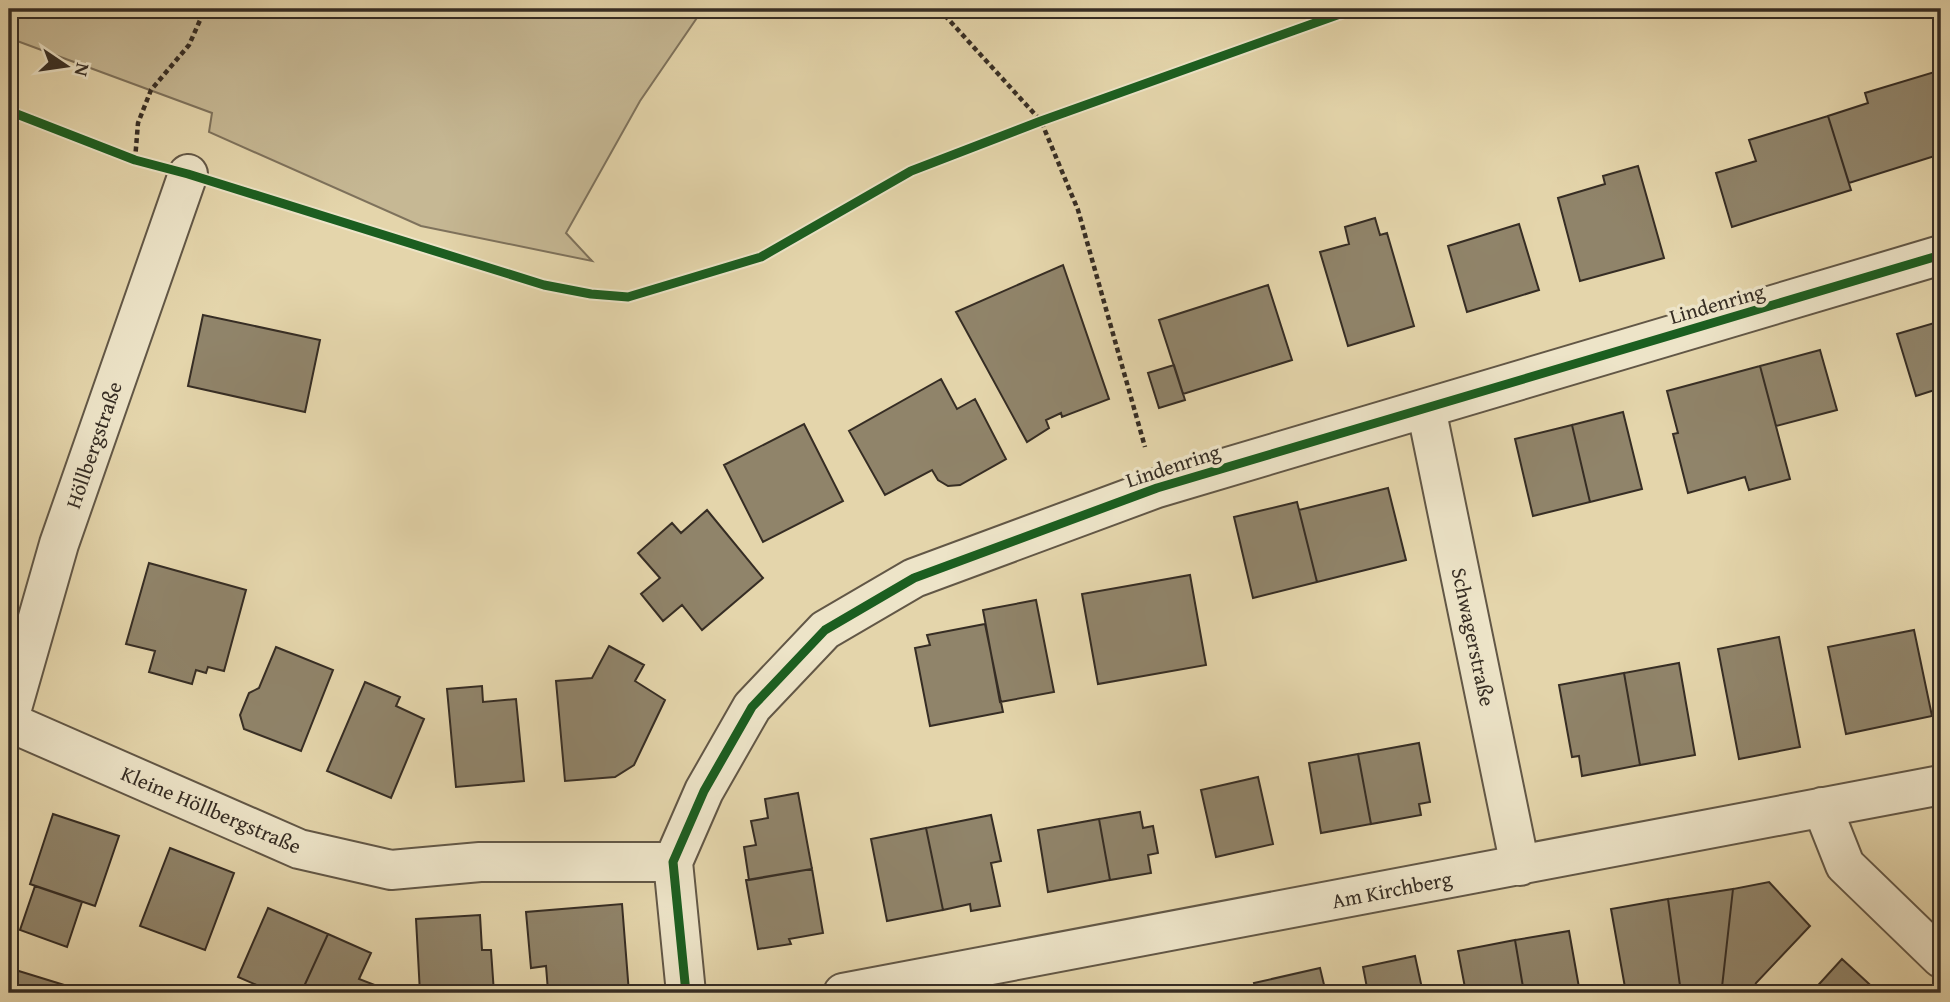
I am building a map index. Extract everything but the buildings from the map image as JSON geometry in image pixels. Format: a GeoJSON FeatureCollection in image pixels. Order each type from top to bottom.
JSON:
{"type":"FeatureCollection","features":[{"type":"Feature","properties":{"kind":"street","name":"Höllbergstraße"},"geometry":{"type":"LineString","coordinates":[[9,721],[59,544],[188,174]]}},
{"type":"Feature","properties":{"kind":"street","name":"Lindenring"},"geometry":{"type":"LineString","coordinates":[[686,993],[673,862],[704,791],[752,707],[825,630],[914,578],[1157,488],[1941,255]]}},
{"type":"Feature","properties":{"kind":"street","name":"Schwagerstraße"},"geometry":{"type":"LineString","coordinates":[[1426,408],[1520,866]]}},
{"type":"Feature","properties":{"kind":"street","name":"Kleine Höllbergstraße"},"geometry":{"type":"LineString","coordinates":[[9,721],[299,849],[391,870],[480,862],[673,862]]}},
{"type":"Feature","properties":{"kind":"street","name":"Am Kirchberg"},"geometry":{"type":"LineString","coordinates":[[843,993],[1941,785]]}},
{"type":"Feature","properties":{"kind":"street"},"geometry":{"type":"LineString","coordinates":[[1822,807],[1845,865],[1941,958]]}},
{"type":"Feature","properties":{"kind":"path"},"geometry":{"type":"LineString","coordinates":[[135,160],[138,123],[151,90],[189,45],[205,9]]}},
{"type":"Feature","properties":{"kind":"path"},"geometry":{"type":"LineString","coordinates":[[939,9],[1041,121],[1078,210],[1157,488]]}},
{"type":"Feature","properties":{"kind":"path"},"geometry":{"type":"LineString","coordinates":[[123,155],[188,174]]}},
{"type":"Feature","properties":{"kind":"shaded area"},"geometry":{"type":"Polygon","coordinates":[[[9,9],[703,9],[640,101],[566,233],[592,261],[421,226],[209,132],[212,113],[9,38],[9,9]]]}},
{"type":"Feature","properties":{"kind":"cycle path"},"geometry":{"type":"LineString","coordinates":[[9,111],[135,160],[188,174],[544,285],[591,294],[628,297],[761,257],[911,171],[1041,121],[1354,9]]}},
{"type":"Feature","properties":{"kind":"cycle path"},"geometry":{"type":"LineString","coordinates":[[686,993],[673,862],[704,791],[752,707],[825,630],[914,578],[1157,488],[1941,255]]}}]}
